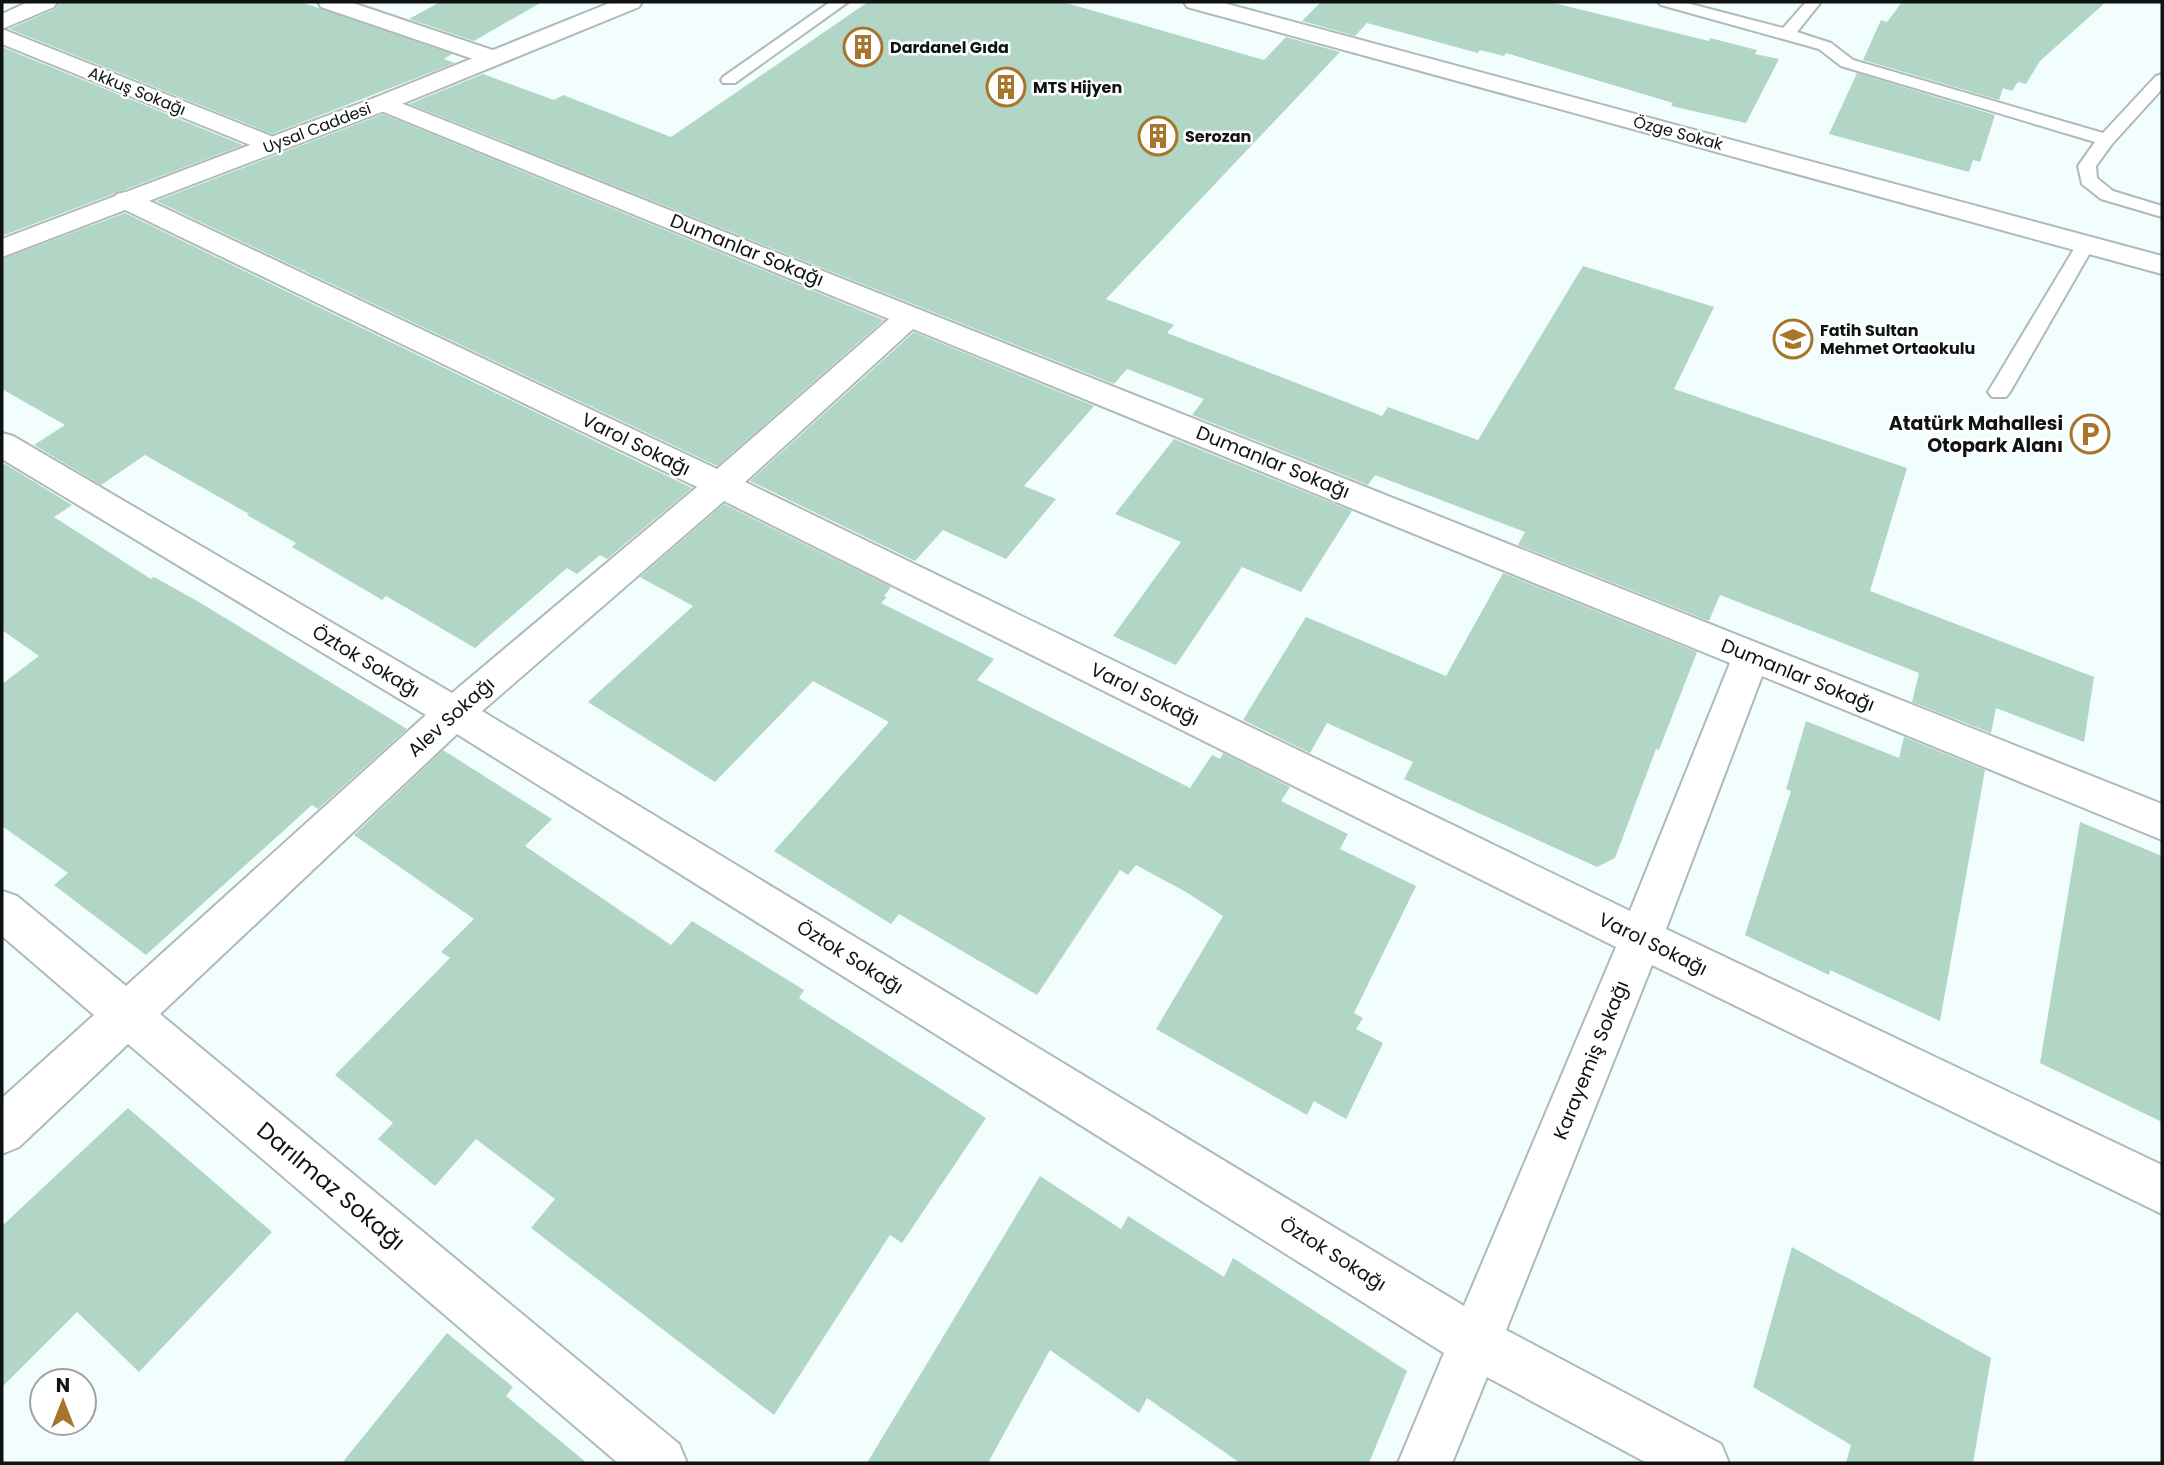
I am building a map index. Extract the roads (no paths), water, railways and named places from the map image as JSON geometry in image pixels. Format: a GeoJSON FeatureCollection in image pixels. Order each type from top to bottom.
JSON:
{"type":"FeatureCollection","features":[{"type":"Feature","properties":{"kind":"street"},"geometry":{"type":"LineString","coordinates":[[2,22],[46,2]]}},
{"type":"Feature","properties":{"kind":"street"},"geometry":{"type":"LineString","coordinates":[[329,2],[493,58]]}},
{"type":"Feature","properties":{"kind":"street","name":"Uysal Caddesi"},"geometry":{"type":"LineString","coordinates":[[2,249],[383,103],[631,2]]}},
{"type":"Feature","properties":{"kind":"street","name":"Özge Sokak"},"geometry":{"type":"LineString","coordinates":[[1195,2],[2162,265]]}},
{"type":"Feature","properties":{"kind":"street","name":"Akkuş Sokağı"},"geometry":{"type":"LineString","coordinates":[[2,36],[272,145]]}},
{"type":"Feature","properties":{"kind":"street","name":"Dumanlar Sokağı"},"geometry":{"type":"LineString","coordinates":[[383,103],[2162,821]]}},
{"type":"Feature","properties":{"kind":"street","name":"Varol Sokağı"},"geometry":{"type":"LineString","coordinates":[[126,200],[721,485],[1641,938],[2162,1190]]}},
{"type":"Feature","properties":{"kind":"street","name":"Alev Sokağı"},"geometry":{"type":"LineString","coordinates":[[2,1130],[454,713],[721,485],[910,316]]}},
{"type":"Feature","properties":{"kind":"street","name":"Öztok Sokağı"},"geometry":{"type":"LineString","coordinates":[[2,444],[454,713],[1475,1342],[1702,1463]]}},
{"type":"Feature","properties":{"kind":"street","name":"Karayemiş Sokağı"},"geometry":{"type":"LineString","coordinates":[[1425,1463],[1641,938],[1751,656]]}},
{"type":"Feature","properties":{"kind":"street","name":"Darılmaz Sokağı"},"geometry":{"type":"LineString","coordinates":[[2,910],[660,1463]]}},
{"type":"Feature","properties":{"kind":"lane"},"geometry":{"type":"LineString","coordinates":[[729,80],[840,2]]}},
{"type":"Feature","properties":{"kind":"lane"},"geometry":{"type":"LineString","coordinates":[[1666,2],[1787,34],[1825,46],[1847,63],[2106,140]]}},
{"type":"Feature","properties":{"kind":"lane"},"geometry":{"type":"LineString","coordinates":[[1787,34],[1814,2]]}},
{"type":"Feature","properties":{"kind":"lane"},"geometry":{"type":"LineString","coordinates":[[2162,79],[2106,140],[2087,166],[2088,180],[2107,195],[2162,212]]}},
{"type":"Feature","properties":{"kind":"lane"},"geometry":{"type":"LineString","coordinates":[[1999,392],[2086,244]]}},
{"type":"Feature","properties":{"kind":"place","name":"Dardanel Gıda"},"geometry":{"type":"Point","coordinates":[863,47]}},
{"type":"Feature","properties":{"kind":"place","name":"MTS Hijyen"},"geometry":{"type":"Point","coordinates":[1006,87]}},
{"type":"Feature","properties":{"kind":"place","name":"Serozan"},"geometry":{"type":"Point","coordinates":[1158,136]}},
{"type":"Feature","properties":{"kind":"place","name":"Fatih Sultan Mehmet Ortaokulu"},"geometry":{"type":"Point","coordinates":[1793,339]}},
{"type":"Feature","properties":{"kind":"place","name":"Atatürk Mahallesi Otopark Alanı"},"geometry":{"type":"Point","coordinates":[2090,434]}}]}
